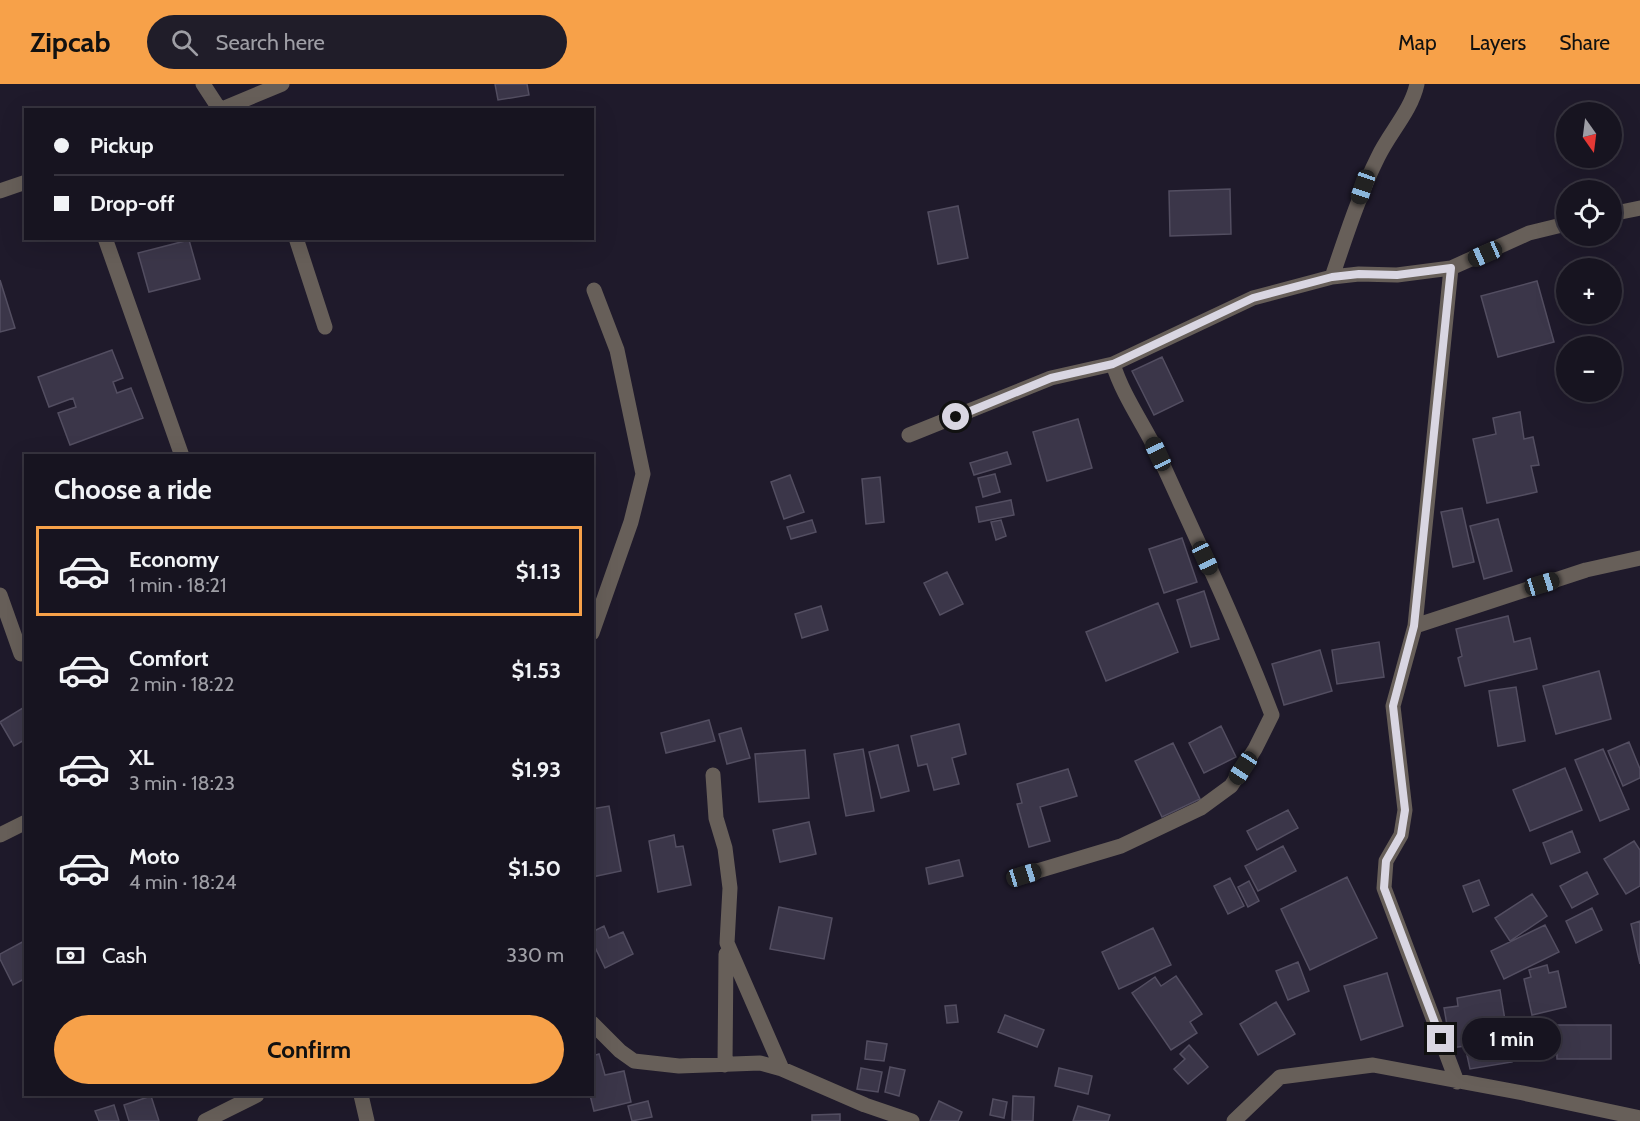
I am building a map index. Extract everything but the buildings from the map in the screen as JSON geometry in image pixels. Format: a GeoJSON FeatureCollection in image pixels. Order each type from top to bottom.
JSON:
{"type":"FeatureCollection","features":[{"type":"Feature","properties":{"kind":"street"},"geometry":{"type":"LineString","coordinates":[[203,84],[219,108]]}},
{"type":"Feature","properties":{"kind":"street"},"geometry":{"type":"LineString","coordinates":[[230,108],[250,104],[282,84]]}},
{"type":"Feature","properties":{"kind":"street"},"geometry":{"type":"LineString","coordinates":[[1332,277],[1363,187],[1380,151],[1413,99],[1417,84]]}},
{"type":"Feature","properties":{"kind":"street"},"geometry":{"type":"LineString","coordinates":[[0,191],[24,183]]}},
{"type":"Feature","properties":{"kind":"street"},"geometry":{"type":"LineString","coordinates":[[1622,212],[1640,208]]}},
{"type":"Feature","properties":{"kind":"street"},"geometry":{"type":"LineString","coordinates":[[909,435],[1051,378],[1113,364],[1253,298],[1332,277],[1359,274],[1397,275],[1451,268],[1529,233],[1556,226]]}},
{"type":"Feature","properties":{"kind":"street"},"geometry":{"type":"LineString","coordinates":[[106,240],[181,454]]}},
{"type":"Feature","properties":{"kind":"street"},"geometry":{"type":"LineString","coordinates":[[297,240],[325,327]]}},
{"type":"Feature","properties":{"kind":"street"},"geometry":{"type":"LineString","coordinates":[[1451,268],[1414,626],[1393,706],[1405,810],[1401,835],[1386,861],[1384,888],[1457,1082]]}},
{"type":"Feature","properties":{"kind":"street"},"geometry":{"type":"LineString","coordinates":[[594,290],[617,350],[643,474],[631,522],[594,627]]}},
{"type":"Feature","properties":{"kind":"street"},"geometry":{"type":"LineString","coordinates":[[1024,875],[1121,846],[1201,808],[1231,786],[1255,749],[1272,715],[1244,641],[1148,433],[1121,389],[1113,364]]}},
{"type":"Feature","properties":{"kind":"street"},"geometry":{"type":"LineString","coordinates":[[1414,626],[1586,570],[1640,558]]}},
{"type":"Feature","properties":{"kind":"street"},"geometry":{"type":"LineString","coordinates":[[0,595],[21,654]]}},
{"type":"Feature","properties":{"kind":"street"},"geometry":{"type":"LineString","coordinates":[[713,775],[716,818],[725,848],[730,888],[725,1065]]}},
{"type":"Feature","properties":{"kind":"street"},"geometry":{"type":"LineString","coordinates":[[0,835],[24,823]]}},
{"type":"Feature","properties":{"kind":"street"},"geometry":{"type":"LineString","coordinates":[[727,943],[782,1069]]}},
{"type":"Feature","properties":{"kind":"street"},"geometry":{"type":"LineString","coordinates":[[594,1025],[620,1051],[634,1061],[679,1066],[760,1064],[782,1069],[865,1105],[912,1121]]}},
{"type":"Feature","properties":{"kind":"street"},"geometry":{"type":"LineString","coordinates":[[1234,1121],[1280,1077],[1373,1065],[1640,1118]]}},
{"type":"Feature","properties":{"kind":"street"},"geometry":{"type":"LineString","coordinates":[[205,1121],[235,1115],[256,1096]]}},
{"type":"Feature","properties":{"kind":"street"},"geometry":{"type":"LineString","coordinates":[[361,1096],[367,1121]]}},
{"type":"Feature","properties":{"kind":"route"},"geometry":{"type":"LineString","coordinates":[[956,417],[1051,378],[1113,364],[1253,298],[1332,277],[1359,274],[1397,275],[1451,268],[1414,626],[1393,706],[1405,810],[1401,835],[1386,861],[1384,888],[1441,1039]]}}]}
